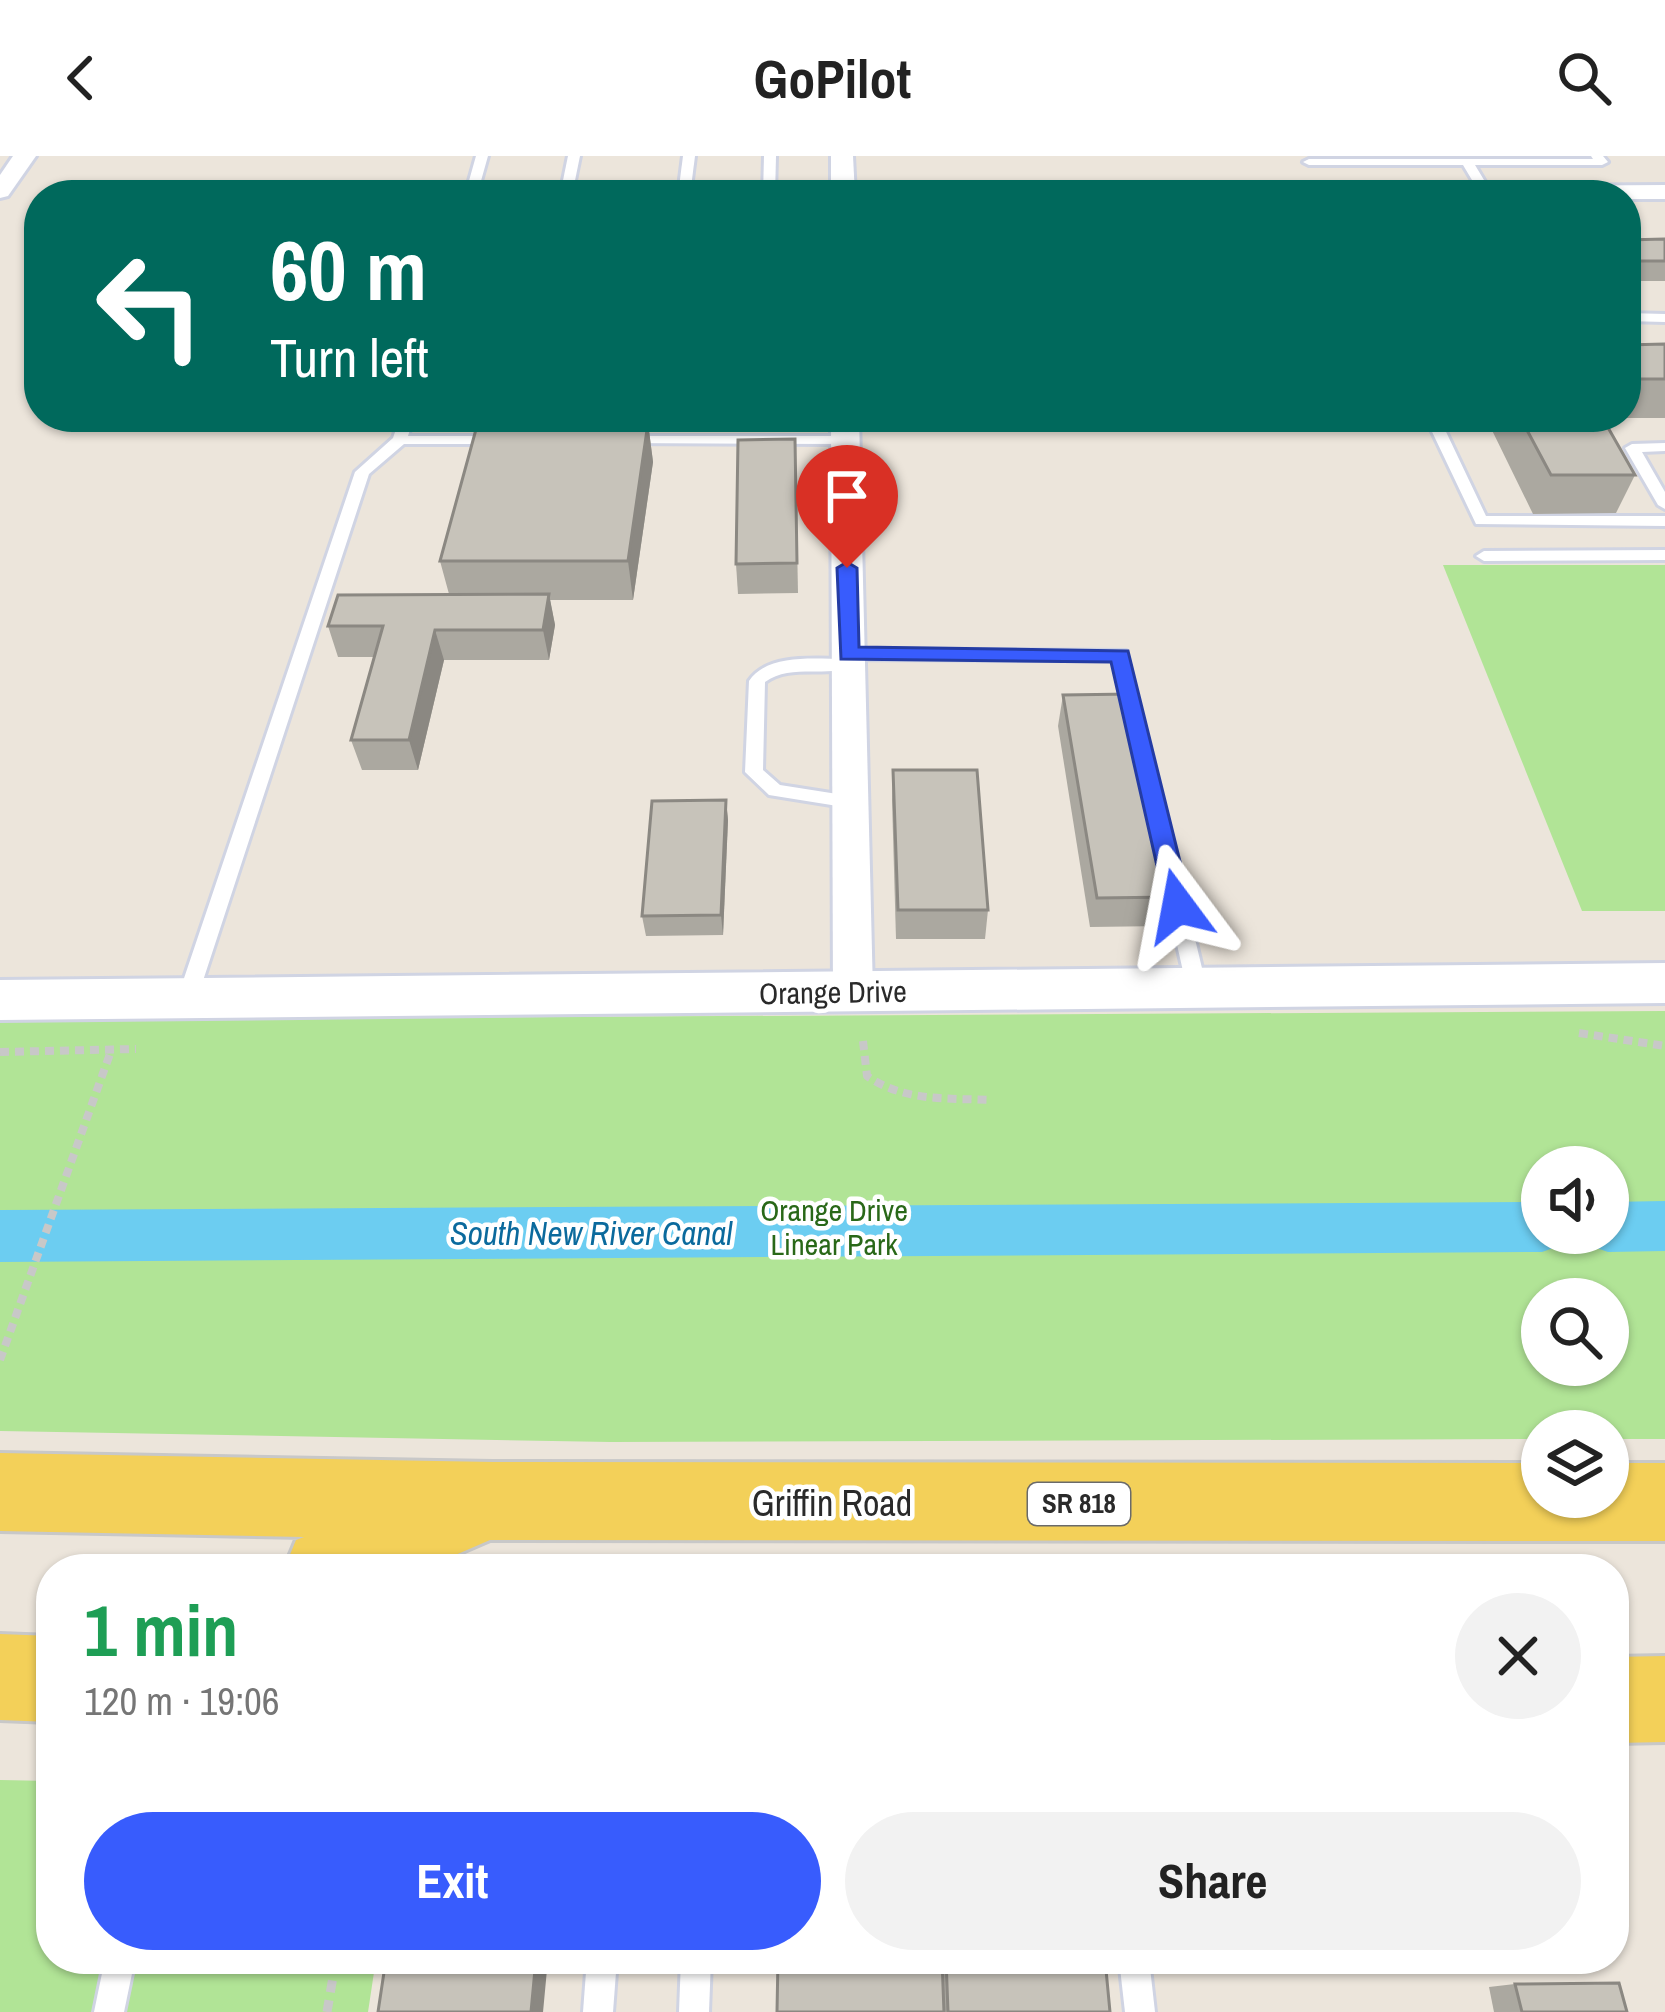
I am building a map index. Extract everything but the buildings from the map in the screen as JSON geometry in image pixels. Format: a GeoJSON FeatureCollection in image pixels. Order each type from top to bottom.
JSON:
{"type":"FeatureCollection","features":[{"type":"Feature","properties":{"kind":"main road","name":"Griffin Road"},"geometry":{"type":"LineString","coordinates":[[0,1492],[493,1501],[1665,1502]]}},
{"type":"Feature","properties":{"kind":"main road"},"geometry":{"type":"LineString","coordinates":[[362,1554],[493,1501]]}},
{"type":"Feature","properties":{"kind":"main road"},"geometry":{"type":"LineString","coordinates":[[0,1677],[36,1678]]}},
{"type":"Feature","properties":{"kind":"main road"},"geometry":{"type":"LineString","coordinates":[[1629,1700],[1665,1700]]}},
{"type":"Feature","properties":{"kind":"street"},"geometry":{"type":"LineString","coordinates":[[0,191],[25,156]]}},
{"type":"Feature","properties":{"kind":"street"},"geometry":{"type":"LineString","coordinates":[[846,432],[858,1017]]}},
{"type":"Feature","properties":{"kind":"street","name":"Orange Drive"},"geometry":{"type":"LineString","coordinates":[[0,1000],[187,999],[858,1017],[1197,989],[1665,983]]}},
{"type":"Feature","properties":{"kind":"lane"},"geometry":{"type":"LineString","coordinates":[[1309,162],[1601,162],[1597,156]]}},
{"type":"Feature","properties":{"kind":"lane"},"geometry":{"type":"LineString","coordinates":[[1467,162],[1478,180]]}},
{"type":"Feature","properties":{"kind":"lane"},"geometry":{"type":"LineString","coordinates":[[187,999],[362,472],[400,440],[402,432]]}},
{"type":"Feature","properties":{"kind":"lane"},"geometry":{"type":"LineString","coordinates":[[400,440],[512,440],[514,432]]}},
{"type":"Feature","properties":{"kind":"lane"},"geometry":{"type":"LineString","coordinates":[[656,440],[657,432]]}},
{"type":"Feature","properties":{"kind":"lane"},"geometry":{"type":"LineString","coordinates":[[764,432],[764,440]]}},
{"type":"Feature","properties":{"kind":"lane"},"geometry":{"type":"LineString","coordinates":[[608,440],[764,440],[824,432]]}},
{"type":"Feature","properties":{"kind":"lane"},"geometry":{"type":"LineString","coordinates":[[1439,432],[1481,521],[1665,520]]}},
{"type":"Feature","properties":{"kind":"lane"},"geometry":{"type":"LineString","coordinates":[[1665,447],[1631,448],[1665,505]]}},
{"type":"Feature","properties":{"kind":"lane"},"geometry":{"type":"LineString","coordinates":[[1484,556],[1665,555]]}},
{"type":"Feature","properties":{"kind":"lane"},"geometry":{"type":"LineString","coordinates":[[850,802],[775,791],[754,772],[758,681],[763,673],[795,664],[848,659],[1120,656],[1197,989]]}},
{"type":"Feature","properties":{"kind":"lane"},"geometry":{"type":"LineString","coordinates":[[109,2012],[117,1974]]}},
{"type":"Feature","properties":{"kind":"lane"},"geometry":{"type":"LineString","coordinates":[[598,2012],[601,1974]]}},
{"type":"Feature","properties":{"kind":"lane"},"geometry":{"type":"LineString","coordinates":[[694,2012],[695,1974]]}},
{"type":"Feature","properties":{"kind":"lane"},"geometry":{"type":"LineString","coordinates":[[1136,1974],[1141,2012]]}},
{"type":"Feature","properties":{"kind":"path"},"geometry":{"type":"LineString","coordinates":[[858,1017],[867,1076],[879,1087],[906,1094],[992,1100]]}},
{"type":"Feature","properties":{"kind":"path"},"geometry":{"type":"LineString","coordinates":[[1,1357],[111,1051]]}},
{"type":"Feature","properties":{"kind":"path"},"geometry":{"type":"LineString","coordinates":[[327,2012],[333,1974]]}},
{"type":"Feature","properties":{"kind":"green space"},"geometry":{"type":"Polygon","coordinates":[[[1443,565],[1665,565],[1665,911],[1582,911],[1443,565]]]}},
{"type":"Feature","properties":{"kind":"green space","name":"Orange Drive Linear Park"},"geometry":{"type":"Polygon","coordinates":[[[1665,1011],[1665,1439],[1629,1439],[1629,1410],[1521,1410],[1521,1439],[611,1442],[0,1431],[0,1020],[1665,1011]]]}},
{"type":"Feature","properties":{"kind":"green space"},"geometry":{"type":"Polygon","coordinates":[[[0,1780],[36,1781],[36,1974],[374,1974],[368,2012],[0,2012],[0,1780]]]}},
{"type":"Feature","properties":{"kind":"waterway","name":"South New River Canal"},"geometry":{"type":"LineString","coordinates":[[1629,1227],[1665,1226]]}},
{"type":"Feature","properties":{"kind":"waterway","name":"South New River Canal"},"geometry":{"type":"LineString","coordinates":[[0,1236],[1521,1227]]}},
{"type":"Feature","properties":{"kind":"route"},"geometry":{"type":"LineString","coordinates":[[847,568],[848,654],[1120,656],[1178,906]]}}]}
